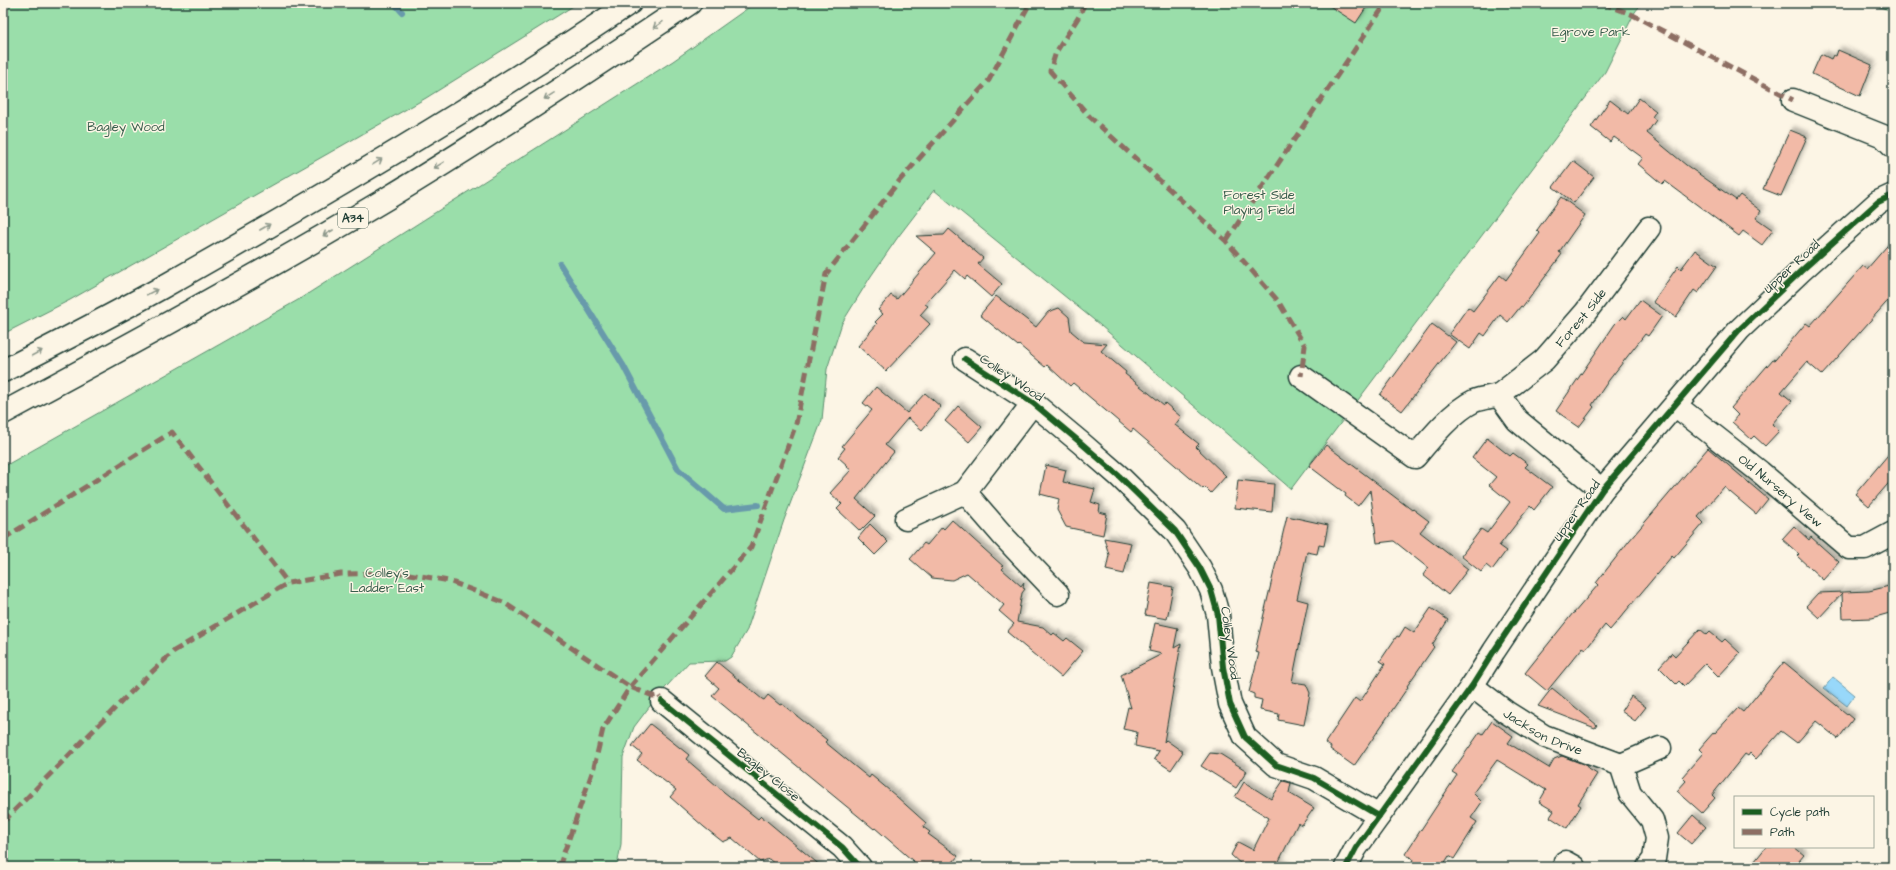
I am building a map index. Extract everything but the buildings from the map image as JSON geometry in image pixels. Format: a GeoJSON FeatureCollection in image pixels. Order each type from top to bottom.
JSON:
{"type":"FeatureCollection","features":[{"type":"Feature","properties":{"kind":"main road"},"geometry":{"type":"LineString","coordinates":[[3,371],[160,288],[364,170],[573,41],[630,3]]}},
{"type":"Feature","properties":{"kind":"main road","name":"A34"},"geometry":{"type":"LineString","coordinates":[[3,413],[176,320],[380,203],[590,70],[690,3]]}},
{"type":"Feature","properties":{"kind":"main road"},"geometry":{"type":"LineString","coordinates":[[1793,100],[1883,136],[1893,146]]}},
{"type":"Feature","properties":{"kind":"main road","name":"Upper Road"},"geometry":{"type":"LineString","coordinates":[[1346,867],[1356,848],[1472,686],[1602,490],[1751,319],[1801,271],[1878,202],[1893,195]]}},
{"type":"Feature","properties":{"kind":"main road","name":"Forest Side"},"geometry":{"type":"LineString","coordinates":[[1301,376],[1360,420],[1415,457],[1458,412],[1474,401],[1499,395],[1544,360],[1585,314],[1649,228]]}},
{"type":"Feature","properties":{"kind":"main road","name":"Colley Wood"},"geometry":{"type":"LineString","coordinates":[[965,359],[1033,403],[1119,476],[1175,531],[1200,568],[1211,590],[1218,615],[1223,668],[1230,704],[1245,737],[1276,765],[1314,778],[1379,816]]}},
{"type":"Feature","properties":{"kind":"main road"},"geometry":{"type":"LineString","coordinates":[[1499,395],[1517,420],[1602,490]]}},
{"type":"Feature","properties":{"kind":"main road","name":"Colley Wood"},"geometry":{"type":"LineString","coordinates":[[906,519],[965,492],[1033,403]]}},
{"type":"Feature","properties":{"kind":"main road","name":"Old Nursery View"},"geometry":{"type":"LineString","coordinates":[[1675,405],[1760,472],[1849,548],[1865,548],[1893,533]]}},
{"type":"Feature","properties":{"kind":"main road"},"geometry":{"type":"LineString","coordinates":[[965,492],[1005,538],[1058,594]]}},
{"type":"Feature","properties":{"kind":"main road","name":"Jackson Drive"},"geometry":{"type":"LineString","coordinates":[[1472,686],[1506,712],[1544,736],[1621,765]]}},
{"type":"Feature","properties":{"kind":"main road","name":"Bagley Close"},"geometry":{"type":"LineString","coordinates":[[662,701],[842,847],[860,867]]}},
{"type":"Feature","properties":{"kind":"main road"},"geometry":{"type":"LineString","coordinates":[[1648,867],[1654,859],[1657,838],[1652,820],[1630,793],[1621,765],[1660,748]]}},
{"type":"Feature","properties":{"kind":"green space","name":"Bagley Wood"},"geometry":{"type":"Polygon","coordinates":[[[3,3],[578,3],[426,98],[70,300],[3,334],[3,3]]]}},
{"type":"Feature","properties":{"kind":"green space","name":"Colley's Ladder East"},"geometry":{"type":"Polygon","coordinates":[[[755,3],[1642,3],[1635,12],[1605,72],[1291,489],[1094,320],[934,190],[898,237],[871,276],[842,323],[827,369],[822,420],[784,520],[747,630],[731,657],[725,661],[689,662],[656,698],[634,727],[623,757],[621,844],[617,867],[3,867],[3,467],[298,300],[673,61],[755,3]]]}},
{"type":"Feature","properties":{"kind":"green space"},"geometry":{"type":"Polygon","coordinates":[[[1866,3],[1893,3],[1893,11],[1866,3]]]}},
{"type":"Feature","properties":{"kind":"water"},"geometry":{"type":"Polygon","coordinates":[[[1833,677],[1855,695],[1847,706],[1824,688],[1833,677]]]}},
{"type":"Feature","properties":{"kind":"waterway"},"geometry":{"type":"LineString","coordinates":[[394,3],[402,12]]}},
{"type":"Feature","properties":{"kind":"waterway"},"geometry":{"type":"LineString","coordinates":[[560,264],[623,365],[678,469],[724,509],[758,505]]}},
{"type":"Feature","properties":{"kind":"marked path"},"geometry":{"type":"LineString","coordinates":[[559,867],[594,767],[603,729],[630,687],[751,547],[796,424],[826,274],[900,180],[989,80],[1030,3]]}},
{"type":"Feature","properties":{"kind":"marked path"},"geometry":{"type":"LineString","coordinates":[[1085,3],[1078,18],[1056,52],[1050,71],[1090,117],[1226,241],[1278,301],[1305,346],[1301,376]]}},
{"type":"Feature","properties":{"kind":"marked path"},"geometry":{"type":"LineString","coordinates":[[1226,241],[1386,3]]}},
{"type":"Feature","properties":{"kind":"marked path"},"geometry":{"type":"LineString","coordinates":[[1602,3],[1631,14],[1793,100]]}},
{"type":"Feature","properties":{"kind":"marked path"},"geometry":{"type":"LineString","coordinates":[[3,539],[172,432],[288,583]]}},
{"type":"Feature","properties":{"kind":"marked path"},"geometry":{"type":"LineString","coordinates":[[3,822],[137,686],[174,651],[288,583],[341,574],[404,573],[449,581],[503,602],[630,687],[653,696],[659,695],[662,701]]}},
{"type":"Feature","properties":{"kind":"cycle path"},"geometry":{"type":"LineString","coordinates":[[1346,867],[1356,848],[1472,686],[1602,490],[1739,330],[1801,271],[1878,202],[1893,195]]}},
{"type":"Feature","properties":{"kind":"cycle path"},"geometry":{"type":"LineString","coordinates":[[965,359],[1033,403],[1119,476],[1175,531],[1200,568],[1211,590],[1218,615],[1223,667],[1230,704],[1245,737],[1276,765],[1314,778],[1379,816]]}},
{"type":"Feature","properties":{"kind":"cycle path"},"geometry":{"type":"LineString","coordinates":[[662,701],[842,847],[860,867]]}},
{"type":"Feature","properties":{"kind":"park label","name":"Egrove Park"},"geometry":{"type":"Point","coordinates":[1591,31]}},
{"type":"Feature","properties":{"kind":"park label","name":"Forest Side Playing Field"},"geometry":{"type":"Point","coordinates":[1259,202]}}]}
